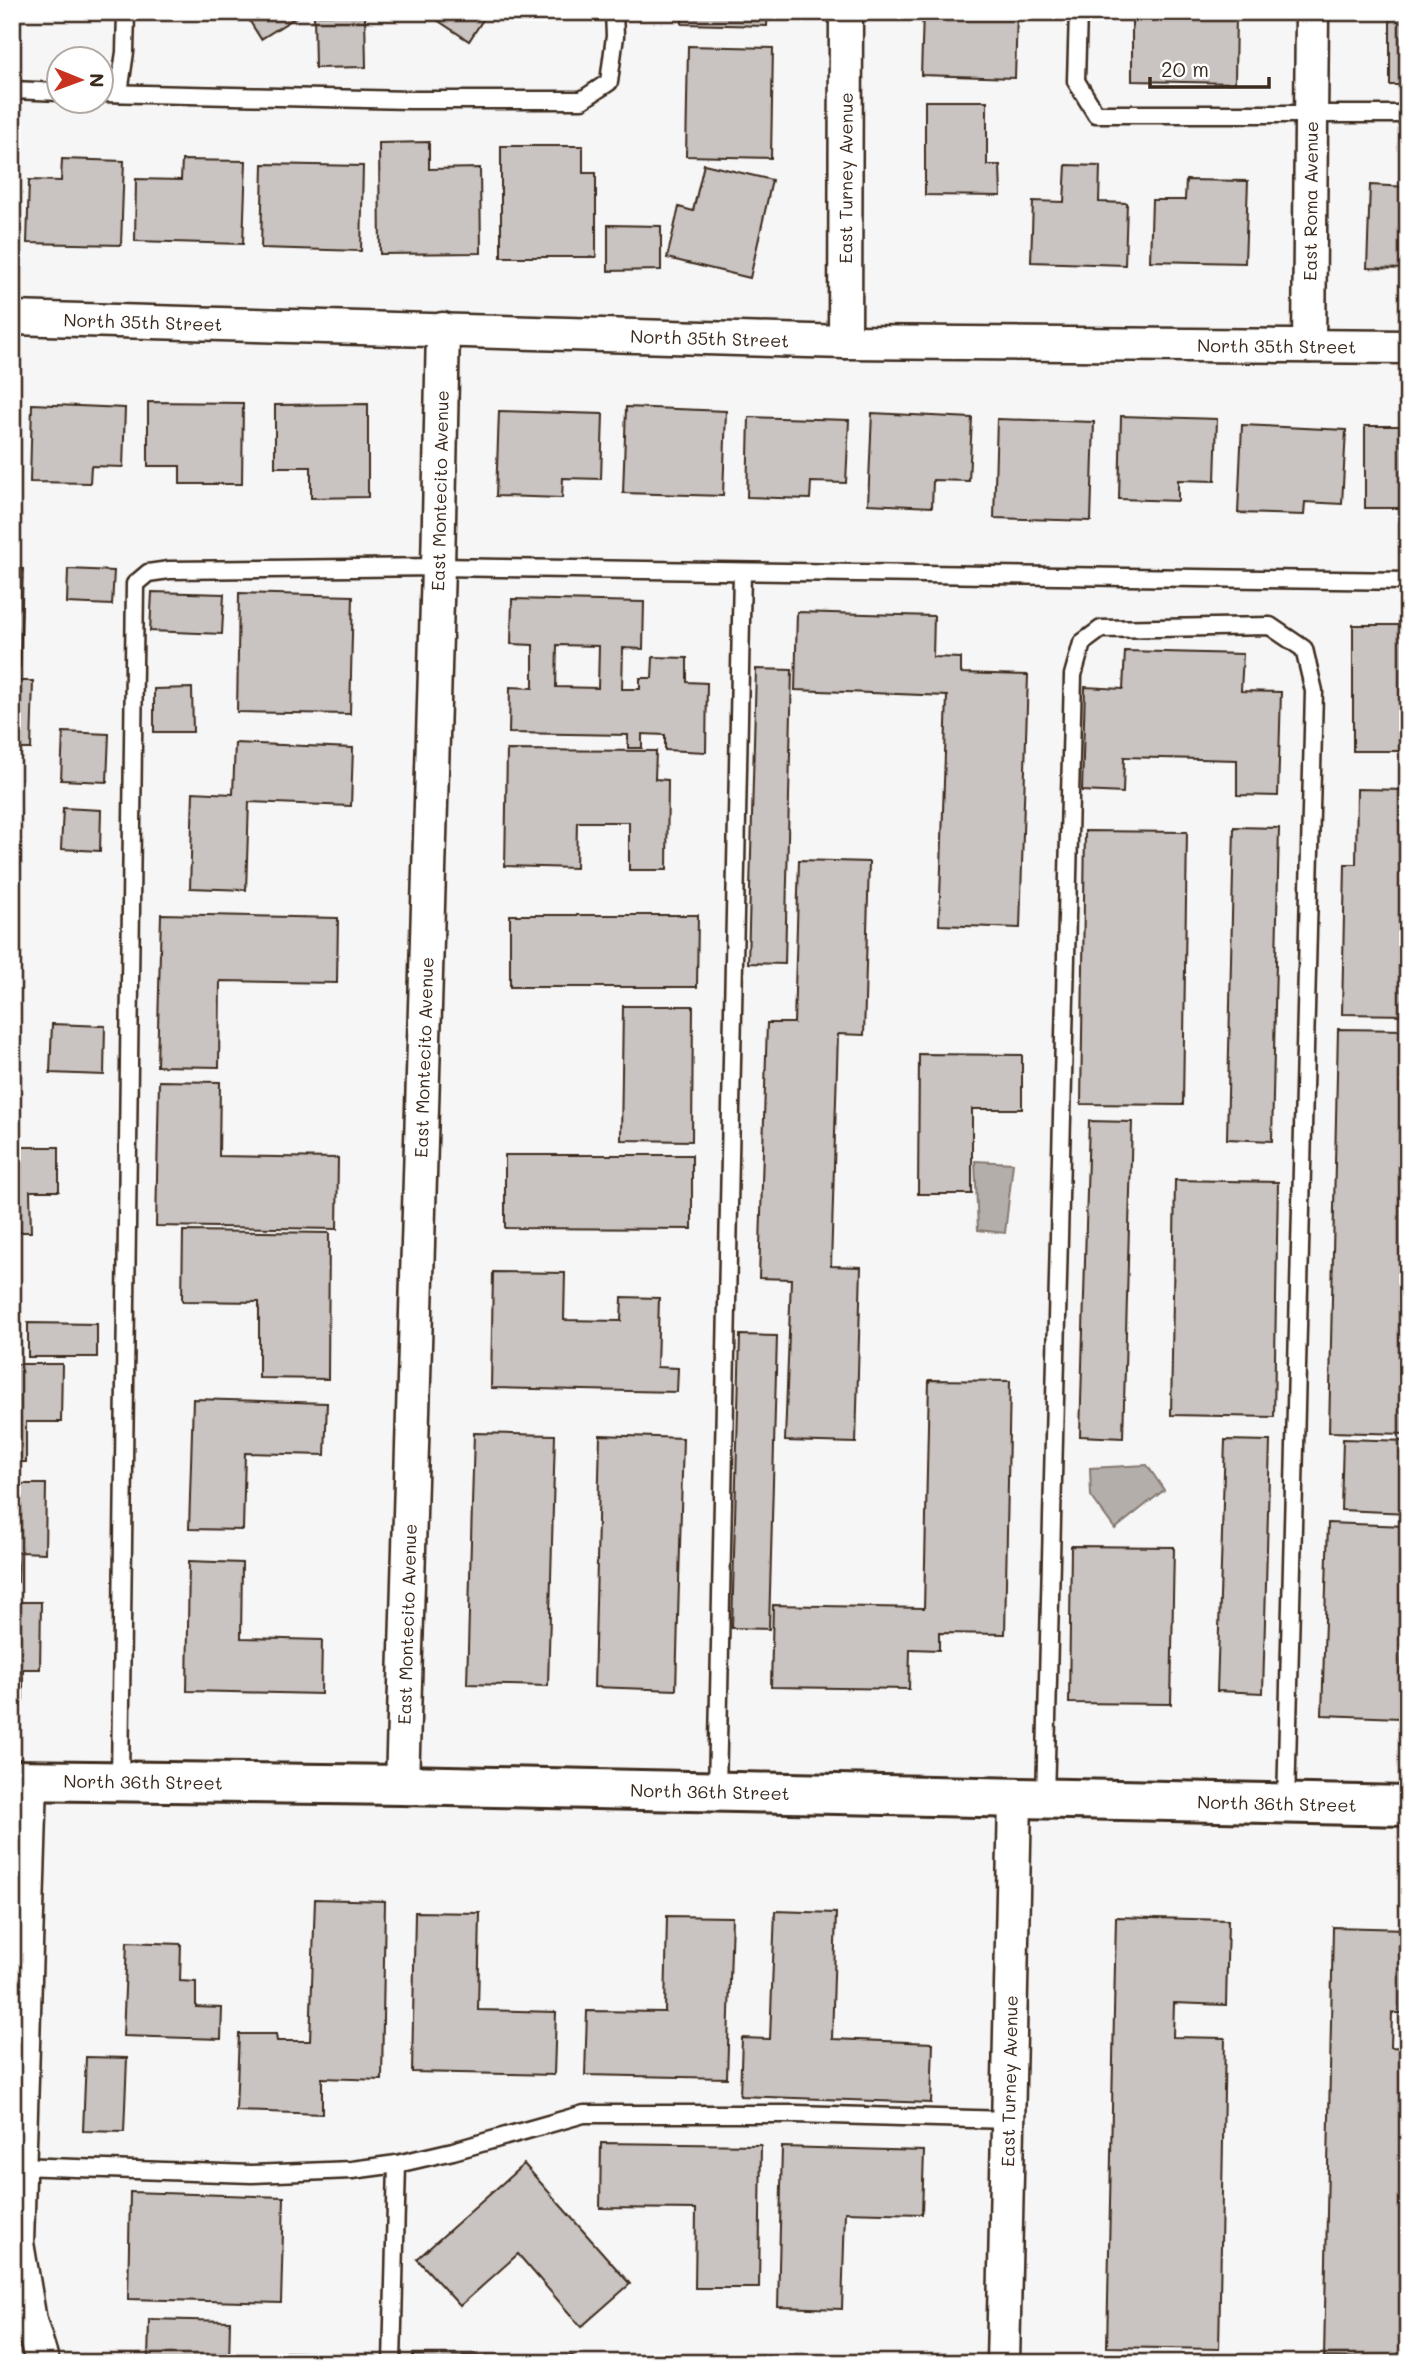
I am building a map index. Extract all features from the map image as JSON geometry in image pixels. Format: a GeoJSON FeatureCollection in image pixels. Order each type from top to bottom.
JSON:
{"type":"FeatureCollection","features":[{"type":"Feature","properties":{"kind":"main road","name":"North 36th Street"},"geometry":{"type":"LineString","coordinates":[[21,1780],[402,1785],[1408,1806]]}},
{"type":"Feature","properties":{"kind":"street","name":"East Turney Avenue"},"geometry":{"type":"LineString","coordinates":[[845,342],[846,12]]}},
{"type":"Feature","properties":{"kind":"street","name":"East Roma Avenue"},"geometry":{"type":"LineString","coordinates":[[1309,346],[1312,12]]}},
{"type":"Feature","properties":{"kind":"street","name":"North 35th Street"},"geometry":{"type":"LineString","coordinates":[[12,318],[845,342],[1408,347]]}},
{"type":"Feature","properties":{"kind":"street","name":"East Montecito Avenue"},"geometry":{"type":"LineString","coordinates":[[402,1785],[443,329]]}},
{"type":"Feature","properties":{"kind":"street"},"geometry":{"type":"LineString","coordinates":[[21,1780],[17,2243],[30,2321],[43,2363]]}},
{"type":"Feature","properties":{"kind":"street","name":"East Turney Avenue"},"geometry":{"type":"LineString","coordinates":[[1003,2363],[1009,2120],[1030,1799]]}},
{"type":"Feature","properties":{"kind":"lane"},"geometry":{"type":"LineString","coordinates":[[125,12],[125,52],[119,93],[410,100],[582,100],[609,82],[615,36],[614,12]]}},
{"type":"Feature","properties":{"kind":"lane"},"geometry":{"type":"LineString","coordinates":[[1078,12],[1076,81],[1096,114],[1408,114]]}},
{"type":"Feature","properties":{"kind":"lane"},"geometry":{"type":"LineString","coordinates":[[12,90],[46,91]]}},
{"type":"Feature","properties":{"kind":"lane"},"geometry":{"type":"LineString","coordinates":[[120,1782],[135,584],[148,573],[169,570],[438,567],[1408,581]]}},
{"type":"Feature","properties":{"kind":"lane"},"geometry":{"type":"LineString","coordinates":[[717,1792],[742,572]]}},
{"type":"Feature","properties":{"kind":"lane"},"geometry":{"type":"LineString","coordinates":[[1030,1799],[1073,674],[1083,643],[1101,629],[1270,626],[1304,649],[1314,691],[1286,1804]]}},
{"type":"Feature","properties":{"kind":"lane"},"geometry":{"type":"LineString","coordinates":[[18,2166],[252,2174],[352,2170],[397,2164],[453,2151],[584,2114],[796,2114],[1009,2120]]}},
{"type":"Feature","properties":{"kind":"lane"},"geometry":{"type":"LineString","coordinates":[[393,2363],[397,2164]]}},
{"type":"Feature","properties":{"kind":"shaded area"},"geometry":{"type":"Polygon","coordinates":[[[975,1161],[1013,1163],[1005,1233],[978,1230],[975,1161]]]}},
{"type":"Feature","properties":{"kind":"shaded area"},"geometry":{"type":"Polygon","coordinates":[[[1147,1465],[1164,1490],[1115,1529],[1091,1496],[1090,1468],[1147,1465]]]}},
{"type":"Feature","properties":{"kind":"building"},"geometry":{"type":"Polygon","coordinates":[[[12,12],[17,12],[17,62],[12,62],[12,12]]]}},
{"type":"Feature","properties":{"kind":"building"},"geometry":{"type":"Polygon","coordinates":[[[244,12],[304,12],[261,39],[244,12]]]}},
{"type":"Feature","properties":{"kind":"building"},"geometry":{"type":"Polygon","coordinates":[[[425,12],[488,12],[469,41],[425,12]]]}},
{"type":"Feature","properties":{"kind":"building"},"geometry":{"type":"Polygon","coordinates":[[[682,12],[768,12],[767,26],[682,24],[682,12]]]}},
{"type":"Feature","properties":{"kind":"building"},"geometry":{"type":"Polygon","coordinates":[[[923,12],[1017,13],[1015,78],[921,75],[923,12]]]}},
{"type":"Feature","properties":{"kind":"building"},"geometry":{"type":"Polygon","coordinates":[[[1132,12],[1236,12],[1235,83],[1132,81],[1132,12]]]}},
{"type":"Feature","properties":{"kind":"building"},"geometry":{"type":"Polygon","coordinates":[[[1390,12],[1408,12],[1408,85],[1390,85],[1390,12]]]}},
{"type":"Feature","properties":{"kind":"building"},"geometry":{"type":"Polygon","coordinates":[[[365,14],[366,67],[315,68],[314,15],[365,14]]]}},
{"type":"Feature","properties":{"kind":"building"},"geometry":{"type":"Polygon","coordinates":[[[688,46],[773,48],[771,158],[686,156],[688,46]]]}},
{"type":"Feature","properties":{"kind":"building"},"geometry":{"type":"Polygon","coordinates":[[[925,101],[987,101],[987,165],[1000,165],[1001,196],[925,195],[925,101]]]}},
{"type":"Feature","properties":{"kind":"building"},"geometry":{"type":"Polygon","coordinates":[[[429,142],[429,169],[480,168],[481,253],[380,254],[379,143],[429,142]]]}},
{"type":"Feature","properties":{"kind":"building"},"geometry":{"type":"Polygon","coordinates":[[[501,146],[583,146],[583,173],[596,173],[596,257],[501,257],[501,146]]]}},
{"type":"Feature","properties":{"kind":"building"},"geometry":{"type":"Polygon","coordinates":[[[62,159],[124,161],[121,245],[27,243],[29,180],[61,181],[62,159]]]}},
{"type":"Feature","properties":{"kind":"building"},"geometry":{"type":"Polygon","coordinates":[[[182,160],[246,161],[243,244],[135,241],[136,179],[181,180],[182,160]]]}},
{"type":"Feature","properties":{"kind":"building"},"geometry":{"type":"Polygon","coordinates":[[[263,164],[363,166],[361,251],[261,248],[263,164]]]}},
{"type":"Feature","properties":{"kind":"building"},"geometry":{"type":"Polygon","coordinates":[[[704,164],[772,180],[750,278],[667,258],[679,207],[693,211],[704,164]]]}},
{"type":"Feature","properties":{"kind":"building"},"geometry":{"type":"Polygon","coordinates":[[[1066,165],[1100,166],[1099,202],[1127,203],[1125,265],[1031,262],[1033,201],[1064,202],[1066,165]]]}},
{"type":"Feature","properties":{"kind":"building"},"geometry":{"type":"Polygon","coordinates":[[[1186,180],[1248,181],[1245,263],[1150,261],[1152,200],[1185,200],[1186,180]]]}},
{"type":"Feature","properties":{"kind":"building"},"geometry":{"type":"Polygon","coordinates":[[[1370,185],[1408,187],[1408,269],[1367,268],[1370,185]]]}},
{"type":"Feature","properties":{"kind":"building"},"geometry":{"type":"Polygon","coordinates":[[[608,225],[661,226],[661,270],[608,271],[608,225]]]}},
{"type":"Feature","properties":{"kind":"building"},"geometry":{"type":"Polygon","coordinates":[[[148,402],[243,403],[242,484],[180,484],[180,466],[148,466],[148,402]]]}},
{"type":"Feature","properties":{"kind":"building"},"geometry":{"type":"Polygon","coordinates":[[[32,404],[125,408],[123,467],[91,466],[90,483],[30,482],[32,404]]]}},
{"type":"Feature","properties":{"kind":"building"},"geometry":{"type":"Polygon","coordinates":[[[368,404],[368,497],[311,498],[311,467],[275,467],[275,405],[368,404]]]}},
{"type":"Feature","properties":{"kind":"building"},"geometry":{"type":"Polygon","coordinates":[[[626,407],[726,411],[723,496],[623,493],[626,407]]]}},
{"type":"Feature","properties":{"kind":"building"},"geometry":{"type":"Polygon","coordinates":[[[499,411],[603,414],[601,479],[563,478],[562,498],[496,496],[499,411]]]}},
{"type":"Feature","properties":{"kind":"building"},"geometry":{"type":"Polygon","coordinates":[[[872,413],[972,418],[969,481],[933,480],[932,507],[868,504],[872,413]]]}},
{"type":"Feature","properties":{"kind":"building"},"geometry":{"type":"Polygon","coordinates":[[[1121,416],[1217,419],[1215,481],[1178,480],[1178,501],[1119,499],[1121,416]]]}},
{"type":"Feature","properties":{"kind":"building"},"geometry":{"type":"Polygon","coordinates":[[[749,417],[849,420],[846,483],[811,482],[810,499],[747,497],[749,417]]]}},
{"type":"Feature","properties":{"kind":"building"},"geometry":{"type":"Polygon","coordinates":[[[997,419],[1094,422],[1091,521],[994,518],[997,419]]]}},
{"type":"Feature","properties":{"kind":"building"},"geometry":{"type":"Polygon","coordinates":[[[1242,425],[1346,430],[1342,504],[1305,502],[1304,515],[1238,513],[1242,425]]]}},
{"type":"Feature","properties":{"kind":"building"},"geometry":{"type":"Polygon","coordinates":[[[1365,426],[1408,426],[1408,508],[1365,508],[1365,426]]]}},
{"type":"Feature","properties":{"kind":"building"},"geometry":{"type":"Polygon","coordinates":[[[12,568],[23,569],[20,667],[12,666],[12,568]]]}},
{"type":"Feature","properties":{"kind":"building"},"geometry":{"type":"Polygon","coordinates":[[[68,569],[114,571],[112,605],[67,603],[68,569]]]}},
{"type":"Feature","properties":{"kind":"building"},"geometry":{"type":"Polygon","coordinates":[[[152,592],[224,594],[222,634],[150,631],[152,592]]]}},
{"type":"Feature","properties":{"kind":"building"},"geometry":{"type":"Polygon","coordinates":[[[239,593],[353,596],[350,714],[237,712],[239,593]]]}},
{"type":"Feature","properties":{"kind":"building"},"geometry":{"type":"Polygon","coordinates":[[[512,599],[644,602],[643,649],[623,648],[622,689],[640,689],[640,678],[652,678],[653,657],[687,658],[687,682],[707,683],[706,752],[665,750],[665,735],[642,734],[642,748],[628,748],[628,735],[509,733],[510,687],[533,688],[533,645],[511,644],[512,599]],[[557,645],[556,687],[598,688],[599,646],[557,645]]]}},
{"type":"Feature","properties":{"kind":"building"},"geometry":{"type":"Polygon","coordinates":[[[797,612],[934,616],[933,657],[961,658],[961,673],[1028,675],[1020,928],[939,925],[947,696],[795,690],[797,612]]]}},
{"type":"Feature","properties":{"kind":"building"},"geometry":{"type":"Polygon","coordinates":[[[1353,625],[1408,625],[1408,751],[1353,751],[1353,625]]]}},
{"type":"Feature","properties":{"kind":"building"},"geometry":{"type":"Polygon","coordinates":[[[1125,651],[1243,654],[1241,691],[1281,692],[1278,796],[1237,795],[1237,760],[1124,757],[1123,793],[1082,791],[1085,687],[1123,689],[1125,651]]]}},
{"type":"Feature","properties":{"kind":"building"},"geometry":{"type":"Polygon","coordinates":[[[756,669],[792,670],[785,964],[748,963],[756,669]]]}},
{"type":"Feature","properties":{"kind":"building"},"geometry":{"type":"Polygon","coordinates":[[[12,681],[33,681],[31,749],[12,749],[12,681]]]}},
{"type":"Feature","properties":{"kind":"building"},"geometry":{"type":"Polygon","coordinates":[[[192,688],[193,732],[154,732],[154,689],[192,688]]]}},
{"type":"Feature","properties":{"kind":"building"},"geometry":{"type":"Polygon","coordinates":[[[63,732],[109,734],[107,782],[61,780],[63,732]]]}},
{"type":"Feature","properties":{"kind":"building"},"geometry":{"type":"Polygon","coordinates":[[[235,743],[353,748],[351,806],[249,802],[246,890],[190,888],[193,792],[233,794],[235,743]]]}},
{"type":"Feature","properties":{"kind":"building"},"geometry":{"type":"Polygon","coordinates":[[[507,750],[656,751],[655,779],[668,780],[667,870],[629,870],[629,822],[577,822],[576,868],[505,866],[507,750]]]}},
{"type":"Feature","properties":{"kind":"building"},"geometry":{"type":"Polygon","coordinates":[[[1357,789],[1408,790],[1408,1015],[1342,1014],[1345,864],[1356,864],[1357,789]]]}},
{"type":"Feature","properties":{"kind":"building"},"geometry":{"type":"Polygon","coordinates":[[[63,808],[101,810],[100,851],[61,849],[63,808]]]}},
{"type":"Feature","properties":{"kind":"building"},"geometry":{"type":"Polygon","coordinates":[[[1234,827],[1279,828],[1272,1141],[1227,1139],[1234,827]]]}},
{"type":"Feature","properties":{"kind":"building"},"geometry":{"type":"Polygon","coordinates":[[[1085,831],[1187,832],[1183,1105],[1081,1104],[1085,831]]]}},
{"type":"Feature","properties":{"kind":"building"},"geometry":{"type":"Polygon","coordinates":[[[799,860],[869,862],[864,1035],[838,1034],[831,1266],[861,1267],[856,1443],[785,1441],[791,1279],[759,1278],[767,1023],[794,1023],[799,860]]]}},
{"type":"Feature","properties":{"kind":"building"},"geometry":{"type":"Polygon","coordinates":[[[161,914],[338,918],[337,983],[220,981],[219,1067],[157,1066],[161,914]]]}},
{"type":"Feature","properties":{"kind":"building"},"geometry":{"type":"Polygon","coordinates":[[[510,915],[698,915],[697,987],[510,987],[510,915]]]}},
{"type":"Feature","properties":{"kind":"building"},"geometry":{"type":"Polygon","coordinates":[[[623,1006],[693,1006],[692,1141],[621,1140],[623,1006]]]}},
{"type":"Feature","properties":{"kind":"building"},"geometry":{"type":"Polygon","coordinates":[[[52,1024],[105,1026],[104,1075],[50,1073],[52,1024]]]}},
{"type":"Feature","properties":{"kind":"building"},"geometry":{"type":"Polygon","coordinates":[[[1338,1029],[1408,1030],[1407,1434],[1329,1432],[1338,1029]]]}},
{"type":"Feature","properties":{"kind":"building"},"geometry":{"type":"Polygon","coordinates":[[[919,1054],[1022,1055],[1022,1109],[972,1109],[972,1194],[918,1194],[919,1054]]]}},
{"type":"Feature","properties":{"kind":"building"},"geometry":{"type":"Polygon","coordinates":[[[159,1081],[220,1082],[219,1156],[338,1158],[337,1229],[156,1226],[159,1081]]]}},
{"type":"Feature","properties":{"kind":"building"},"geometry":{"type":"Polygon","coordinates":[[[1089,1121],[1132,1122],[1123,1438],[1080,1436],[1089,1121]]]}},
{"type":"Feature","properties":{"kind":"building"},"geometry":{"type":"Polygon","coordinates":[[[12,1147],[59,1147],[59,1191],[30,1191],[31,1232],[12,1232],[12,1147]]]}},
{"type":"Feature","properties":{"kind":"building"},"geometry":{"type":"Polygon","coordinates":[[[505,1155],[692,1155],[692,1229],[505,1228],[505,1155]]]}},
{"type":"Feature","properties":{"kind":"building"},"geometry":{"type":"Polygon","coordinates":[[[1175,1180],[1278,1182],[1274,1417],[1171,1415],[1175,1180]]]}},
{"type":"Feature","properties":{"kind":"building"},"geometry":{"type":"Polygon","coordinates":[[[183,1231],[329,1233],[328,1379],[259,1378],[259,1302],[182,1301],[183,1231]]]}},
{"type":"Feature","properties":{"kind":"building"},"geometry":{"type":"Polygon","coordinates":[[[493,1272],[565,1273],[564,1320],[621,1321],[622,1297],[659,1298],[657,1367],[678,1368],[677,1392],[491,1388],[493,1272]]]}},
{"type":"Feature","properties":{"kind":"building"},"geometry":{"type":"Polygon","coordinates":[[[28,1323],[97,1324],[97,1357],[28,1357],[28,1323]]]}},
{"type":"Feature","properties":{"kind":"building"},"geometry":{"type":"Polygon","coordinates":[[[740,1335],[777,1336],[769,1629],[732,1628],[740,1335]]]}},
{"type":"Feature","properties":{"kind":"building"},"geometry":{"type":"Polygon","coordinates":[[[12,1364],[62,1364],[61,1422],[26,1422],[26,1462],[12,1462],[12,1364]]]}},
{"type":"Feature","properties":{"kind":"building"},"geometry":{"type":"Polygon","coordinates":[[[929,1380],[1010,1381],[1005,1634],[939,1633],[939,1650],[910,1649],[909,1689],[771,1687],[773,1605],[924,1608],[929,1380]]]}},
{"type":"Feature","properties":{"kind":"building"},"geometry":{"type":"Polygon","coordinates":[[[193,1399],[327,1403],[325,1455],[245,1453],[243,1530],[189,1529],[193,1399]]]}},
{"type":"Feature","properties":{"kind":"building"},"geometry":{"type":"Polygon","coordinates":[[[474,1433],[555,1435],[548,1686],[467,1684],[474,1433]]]}},
{"type":"Feature","properties":{"kind":"building"},"geometry":{"type":"Polygon","coordinates":[[[600,1435],[683,1438],[676,1690],[594,1687],[600,1435]]]}},
{"type":"Feature","properties":{"kind":"building"},"geometry":{"type":"Polygon","coordinates":[[[1343,1439],[1408,1441],[1408,1513],[1341,1510],[1343,1439]]]}},
{"type":"Feature","properties":{"kind":"building"},"geometry":{"type":"Polygon","coordinates":[[[1225,1440],[1270,1441],[1263,1693],[1217,1691],[1225,1440]]]}},
{"type":"Feature","properties":{"kind":"building"},"geometry":{"type":"Polygon","coordinates":[[[12,1484],[46,1484],[45,1553],[19,1552],[18,1582],[12,1581],[12,1484]]]}},
{"type":"Feature","properties":{"kind":"building"},"geometry":{"type":"Polygon","coordinates":[[[1328,1523],[1406,1526],[1400,1718],[1322,1715],[1328,1523]]]}},
{"type":"Feature","properties":{"kind":"building"},"geometry":{"type":"Polygon","coordinates":[[[1071,1546],[1174,1547],[1171,1704],[1069,1703],[1071,1546]]]}},
{"type":"Feature","properties":{"kind":"building"},"geometry":{"type":"Polygon","coordinates":[[[189,1561],[242,1563],[241,1638],[322,1640],[321,1694],[187,1691],[189,1561]]]}},
{"type":"Feature","properties":{"kind":"building"},"geometry":{"type":"Polygon","coordinates":[[[12,1602],[41,1602],[40,1669],[23,1669],[23,1699],[12,1699],[12,1602]]]}},
{"type":"Feature","properties":{"kind":"building"},"geometry":{"type":"Polygon","coordinates":[[[315,1899],[385,1901],[382,2080],[322,2078],[322,2114],[236,2111],[239,2034],[276,2034],[277,2041],[310,2041],[315,1899]]]}},
{"type":"Feature","properties":{"kind":"building"},"geometry":{"type":"Polygon","coordinates":[[[775,1911],[836,1913],[832,2039],[933,2043],[931,2103],[740,2096],[742,2038],[770,2039],[775,1911]]]}},
{"type":"Feature","properties":{"kind":"building"},"geometry":{"type":"Polygon","coordinates":[[[415,1912],[480,1913],[478,2010],[556,2012],[554,2075],[412,2072],[415,1912]]]}},
{"type":"Feature","properties":{"kind":"building"},"geometry":{"type":"Polygon","coordinates":[[[667,1916],[732,1917],[727,2078],[585,2075],[587,2011],[665,2012],[667,1916]]]}},
{"type":"Feature","properties":{"kind":"building"},"geometry":{"type":"Polygon","coordinates":[[[1116,1917],[1228,1920],[1226,2005],[1174,2003],[1173,2037],[1225,2038],[1219,2349],[1107,2347],[1116,1917]]]}},
{"type":"Feature","properties":{"kind":"building"},"geometry":{"type":"Polygon","coordinates":[[[1333,1927],[1408,1929],[1408,2013],[1392,2013],[1391,2047],[1408,2048],[1408,2359],[1324,2357],[1333,1927]]]}},
{"type":"Feature","properties":{"kind":"building"},"geometry":{"type":"Polygon","coordinates":[[[127,1942],[181,1944],[180,1981],[196,1982],[196,2007],[222,2008],[221,2039],[123,2036],[127,1942]]]}},
{"type":"Feature","properties":{"kind":"building"},"geometry":{"type":"Polygon","coordinates":[[[86,2057],[127,2058],[124,2132],[83,2131],[86,2057]]]}},
{"type":"Feature","properties":{"kind":"building"},"geometry":{"type":"Polygon","coordinates":[[[601,2143],[761,2145],[759,2288],[695,2288],[696,2209],[600,2208],[601,2143]]]}},
{"type":"Feature","properties":{"kind":"building"},"geometry":{"type":"Polygon","coordinates":[[[782,2147],[924,2151],[922,2214],[845,2212],[842,2309],[778,2307],[782,2147]]]}},
{"type":"Feature","properties":{"kind":"building"},"geometry":{"type":"Polygon","coordinates":[[[524,2164],[630,2284],[581,2327],[518,2254],[460,2306],[417,2259],[524,2164]]]}},
{"type":"Feature","properties":{"kind":"building"},"geometry":{"type":"Polygon","coordinates":[[[130,2192],[284,2197],[281,2303],[128,2299],[130,2192]]]}},
{"type":"Feature","properties":{"kind":"building"},"geometry":{"type":"Polygon","coordinates":[[[149,2319],[230,2321],[229,2363],[148,2363],[149,2319]]]}},
{"type":"Feature","properties":{"kind":"building"},"geometry":{"type":"Polygon","coordinates":[[[275,2352],[315,2353],[315,2363],[275,2363],[275,2352]]]}},
{"type":"Feature","properties":{"kind":"building"},"geometry":{"type":"Polygon","coordinates":[[[413,2355],[573,2356],[573,2363],[413,2363],[413,2355]]]}}]}
